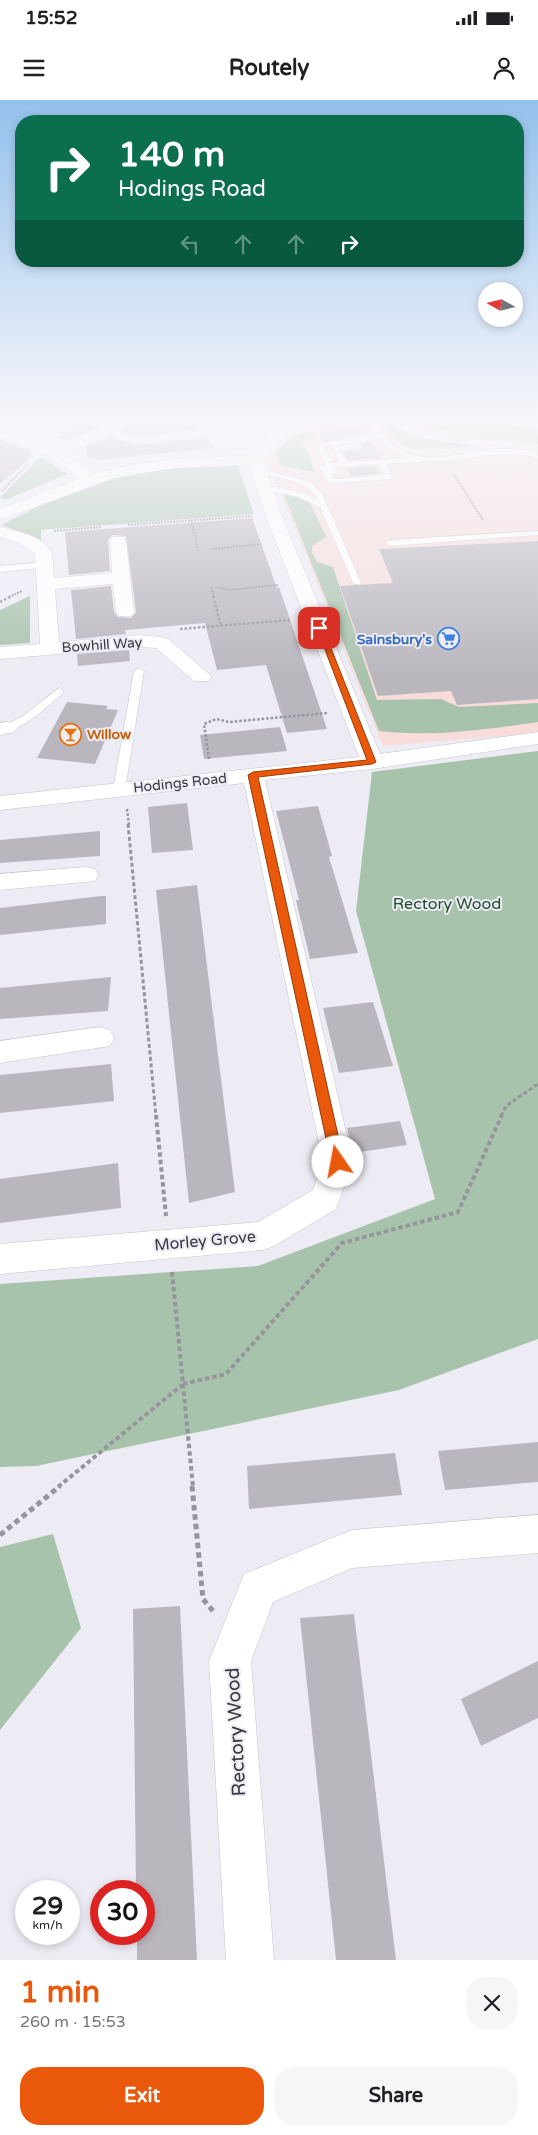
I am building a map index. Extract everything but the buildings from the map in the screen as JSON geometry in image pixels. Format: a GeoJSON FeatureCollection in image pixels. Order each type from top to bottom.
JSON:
{"type":"FeatureCollection","features":[{"type":"Feature","properties":{"kind":"street"},"geometry":{"type":"LineString","coordinates":[[0,515],[26,505]]}},
{"type":"Feature","properties":{"kind":"street"},"geometry":{"type":"LineString","coordinates":[[270,505],[372,762]]}},
{"type":"Feature","properties":{"kind":"street","name":"Bowhill Way"},"geometry":{"type":"LineString","coordinates":[[116,531],[125,612]]}},
{"type":"Feature","properties":{"kind":"street","name":"Bowhill Way"},"geometry":{"type":"LineString","coordinates":[[0,532],[25,539],[43,552],[50,649]]}},
{"type":"Feature","properties":{"kind":"street"},"geometry":{"type":"LineString","coordinates":[[46,584],[122,578]]}},
{"type":"Feature","properties":{"kind":"street","name":"Bowhill Way"},"geometry":{"type":"LineString","coordinates":[[0,653],[140,641],[161,643],[201,677]]}},
{"type":"Feature","properties":{"kind":"street","name":"Hodings Road"},"geometry":{"type":"LineString","coordinates":[[0,803],[372,762],[538,738]]}},
{"type":"Feature","properties":{"kind":"street","name":"Morley Grove"},"geometry":{"type":"LineString","coordinates":[[0,1259],[264,1236],[325,1199],[338,1162],[253,775]]}},
{"type":"Feature","properties":{"kind":"street"},"geometry":{"type":"LineString","coordinates":[[0,882],[86,875]]}},
{"type":"Feature","properties":{"kind":"street"},"geometry":{"type":"LineString","coordinates":[[0,1052],[100,1038]]}},
{"type":"Feature","properties":{"kind":"street","name":"Rectory Wood"},"geometry":{"type":"LineString","coordinates":[[250,1960],[230,1661],[258,1588],[352,1549],[538,1534]]}},
{"type":"Feature","properties":{"kind":"lane"},"geometry":{"type":"LineString","coordinates":[[320,505],[325,508]]}},
{"type":"Feature","properties":{"kind":"lane"},"geometry":{"type":"LineString","coordinates":[[324,505],[357,583]]}},
{"type":"Feature","properties":{"kind":"lane"},"geometry":{"type":"LineString","coordinates":[[389,543],[538,532]]}},
{"type":"Feature","properties":{"kind":"lane"},"geometry":{"type":"LineString","coordinates":[[0,569],[45,565]]}},
{"type":"Feature","properties":{"kind":"lane"},"geometry":{"type":"LineString","coordinates":[[122,789],[139,670]]}},
{"type":"Feature","properties":{"kind":"lane"},"geometry":{"type":"LineString","coordinates":[[3,728],[27,718],[59,691]]}},
{"type":"Feature","properties":{"kind":"path"},"geometry":{"type":"LineString","coordinates":[[473,505],[493,536]]}},
{"type":"Feature","properties":{"kind":"path"},"geometry":{"type":"LineString","coordinates":[[25,539],[38,532],[116,531],[191,520],[259,515]]}},
{"type":"Feature","properties":{"kind":"path"},"geometry":{"type":"LineString","coordinates":[[191,520],[198,550]]}},
{"type":"Feature","properties":{"kind":"path"},"geometry":{"type":"LineString","coordinates":[[212,549],[270,543]]}},
{"type":"Feature","properties":{"kind":"path"},"geometry":{"type":"LineString","coordinates":[[217,587],[230,590],[286,585]]}},
{"type":"Feature","properties":{"kind":"path"},"geometry":{"type":"LineString","coordinates":[[211,588],[221,626]]}},
{"type":"Feature","properties":{"kind":"path"},"geometry":{"type":"LineString","coordinates":[[212,779],[204,724],[216,718],[229,722],[332,713]]}},
{"type":"Feature","properties":{"kind":"path"},"geometry":{"type":"LineString","coordinates":[[122,789],[203,1599],[238,1640]]}},
{"type":"Feature","properties":{"kind":"path"},"geometry":{"type":"LineString","coordinates":[[0,1535],[183,1384],[226,1374],[342,1243],[458,1212],[506,1106],[538,1084]]}},
{"type":"Feature","properties":{"kind":"shaded area"},"geometry":{"type":"Polygon","coordinates":[[[285,505],[538,505],[538,733],[383,746],[285,505]]]}},
{"type":"Feature","properties":{"kind":"green space"},"geometry":{"type":"Polygon","coordinates":[[[41,505],[251,505],[254,514],[41,530],[41,540],[1,525],[41,505]]]}},
{"type":"Feature","properties":{"kind":"green space"},"geometry":{"type":"Polygon","coordinates":[[[288,505],[311,505],[326,537],[312,546],[312,553],[317,562],[333,567],[377,700],[441,699],[459,707],[538,703],[538,722],[439,733],[379,731],[288,505]]]}},
{"type":"Feature","properties":{"kind":"green space"},"geometry":{"type":"Polygon","coordinates":[[[30,596],[30,643],[0,645],[0,610],[30,596]]]}},
{"type":"Feature","properties":{"kind":"green space","name":"Rectory Wood"},"geometry":{"type":"Polygon","coordinates":[[[538,751],[538,1339],[399,1390],[36,1466],[0,1467],[0,1284],[258,1266],[435,1199],[356,911],[372,772],[538,751]]]}},
{"type":"Feature","properties":{"kind":"green space"},"geometry":{"type":"Polygon","coordinates":[[[53,1534],[81,1628],[0,1730],[0,1547],[53,1534]]]}},
{"type":"Feature","properties":{"kind":"place","name":"Sainsbury's"},"geometry":{"type":"Point","coordinates":[448,639]}},
{"type":"Feature","properties":{"kind":"place","name":"Willow"},"geometry":{"type":"Point","coordinates":[71,734]}},
{"type":"Feature","properties":{"kind":"route"},"geometry":{"type":"LineString","coordinates":[[319,628],[372,762],[253,775],[338,1162]]}}]}
